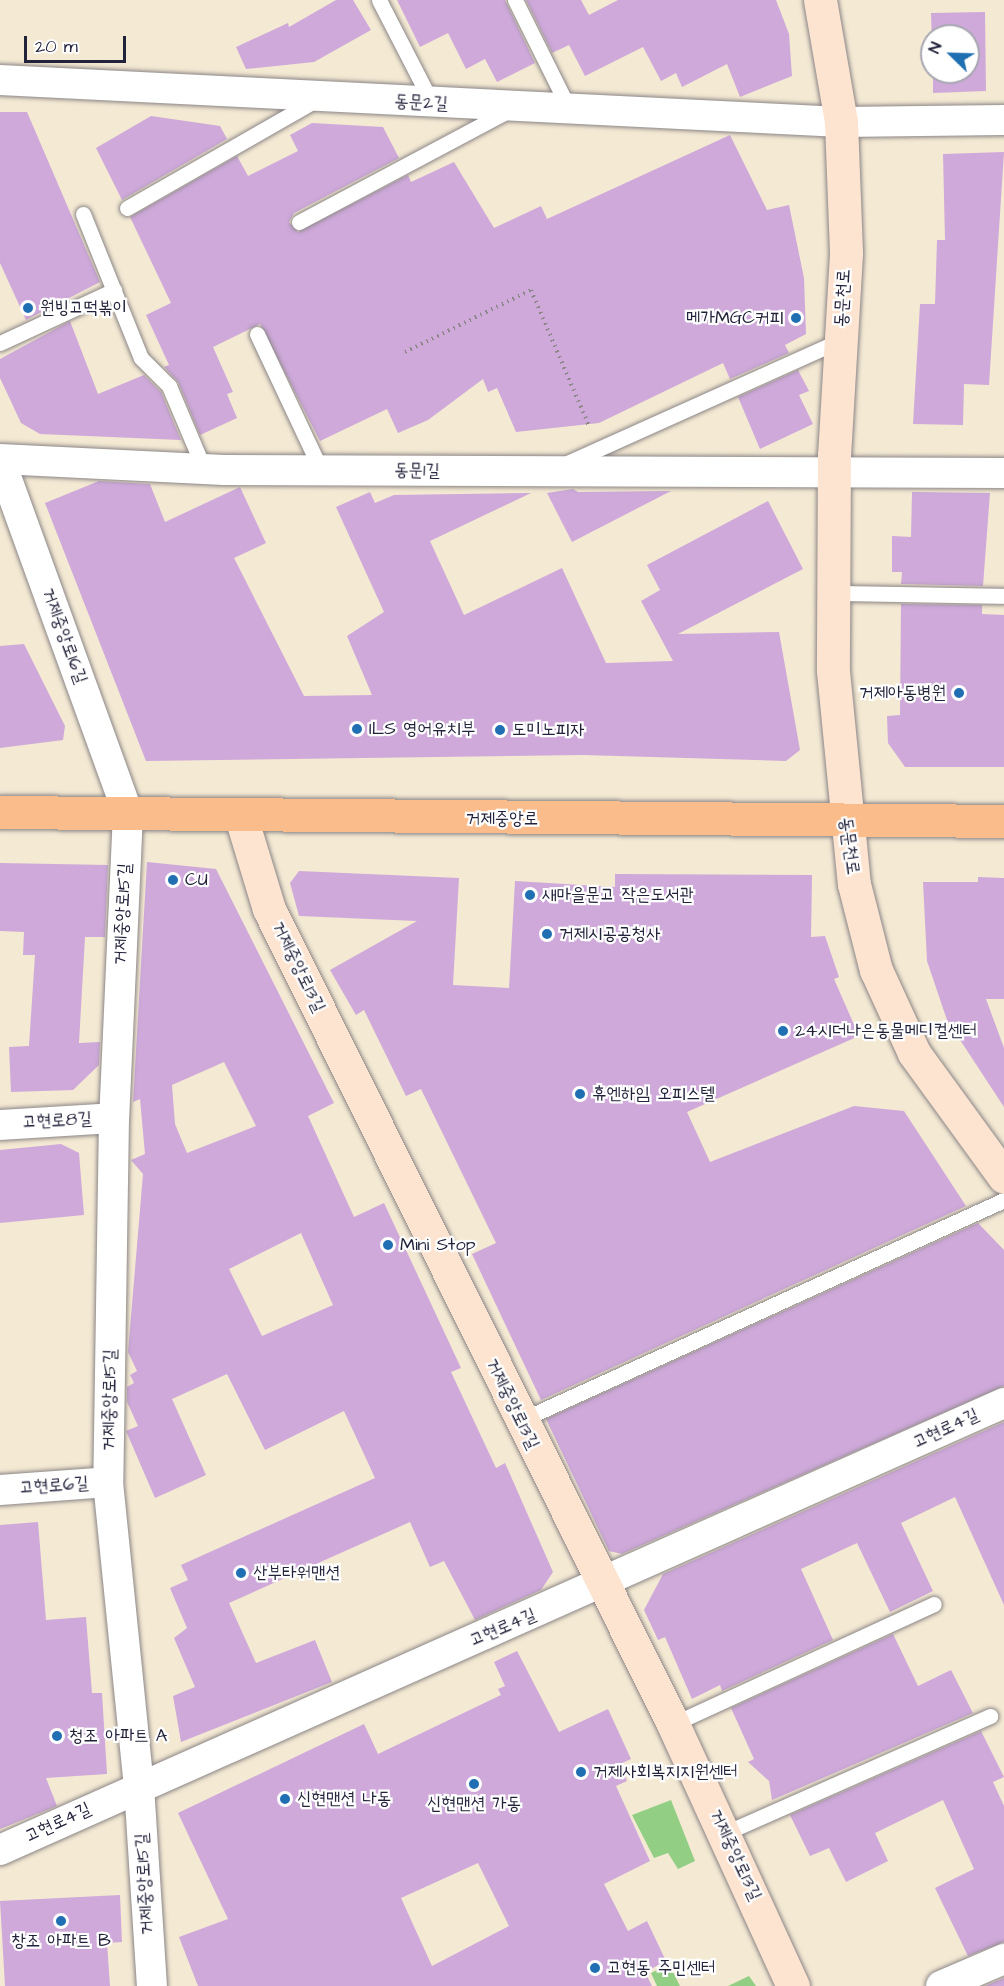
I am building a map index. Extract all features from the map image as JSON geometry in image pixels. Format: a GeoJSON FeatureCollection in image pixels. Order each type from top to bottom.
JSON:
{"type":"FeatureCollection","features":[{"type":"Feature","properties":{"kind":"main road","name":"거제중앙로"},"geometry":{"type":"LineString","coordinates":[[0,812],[241,817],[845,822],[1004,821]]}},
{"type":"Feature","properties":{"kind":"street","name":"동문천로"},"geometry":{"type":"LineString","coordinates":[[820,0],[841,122],[846,254],[834,474],[834,593],[845,822],[876,970],[914,1053],[1004,1177]]}},
{"type":"Feature","properties":{"kind":"street","name":"동문2길"},"geometry":{"type":"LineString","coordinates":[[0,80],[319,98],[841,122]]}},
{"type":"Feature","properties":{"kind":"street"},"geometry":{"type":"LineString","coordinates":[[841,122],[1004,120]]}},
{"type":"Feature","properties":{"kind":"street","name":"동문1길"},"geometry":{"type":"LineString","coordinates":[[0,459],[204,468],[834,474]]}},
{"type":"Feature","properties":{"kind":"street","name":"거제중앙로16길"},"geometry":{"type":"LineString","coordinates":[[0,459],[128,813]]}},
{"type":"Feature","properties":{"kind":"street"},"geometry":{"type":"LineString","coordinates":[[834,474],[1004,473]]}},
{"type":"Feature","properties":{"kind":"street","name":"거제중앙로15길"},"geometry":{"type":"LineString","coordinates":[[128,813],[114,1118],[108,1482],[139,1786],[152,1986]]}},
{"type":"Feature","properties":{"kind":"street","name":"거제중앙로13길"},"geometry":{"type":"LineString","coordinates":[[241,817],[269,909],[519,1421],[673,1724],[725,1833],[792,1986]]}},
{"type":"Feature","properties":{"kind":"street","name":"고현로8길"},"geometry":{"type":"LineString","coordinates":[[0,1125],[114,1118]]}},
{"type":"Feature","properties":{"kind":"street","name":"고현로4길"},"geometry":{"type":"LineString","coordinates":[[0,1850],[139,1786],[602,1585],[1004,1403]]}},
{"type":"Feature","properties":{"kind":"street","name":"고현로6길"},"geometry":{"type":"LineString","coordinates":[[0,1490],[108,1482]]}},
{"type":"Feature","properties":{"kind":"street"},"geometry":{"type":"LineString","coordinates":[[941,1986],[1004,1959]]}},
{"type":"Feature","properties":{"kind":"lane"},"geometry":{"type":"LineString","coordinates":[[379,0],[432,103]]}},
{"type":"Feature","properties":{"kind":"lane"},"geometry":{"type":"LineString","coordinates":[[515,0],[569,109]]}},
{"type":"Feature","properties":{"kind":"lane"},"geometry":{"type":"LineString","coordinates":[[127,208],[319,98]]}},
{"type":"Feature","properties":{"kind":"lane"},"geometry":{"type":"LineString","coordinates":[[298,222],[515,107]]}},
{"type":"Feature","properties":{"kind":"lane"},"geometry":{"type":"LineString","coordinates":[[83,214],[141,358],[169,386],[204,468]]}},
{"type":"Feature","properties":{"kind":"lane"},"geometry":{"type":"LineString","coordinates":[[0,343],[114,290]]}},
{"type":"Feature","properties":{"kind":"lane"},"geometry":{"type":"LineString","coordinates":[[257,334],[321,470]]}},
{"type":"Feature","properties":{"kind":"lane"},"geometry":{"type":"LineString","coordinates":[[546,473],[841,340]]}},
{"type":"Feature","properties":{"kind":"lane"},"geometry":{"type":"LineString","coordinates":[[834,593],[1004,597]]}},
{"type":"Feature","properties":{"kind":"lane"},"geometry":{"type":"LineString","coordinates":[[519,1421],[1004,1200]]}},
{"type":"Feature","properties":{"kind":"lane"},"geometry":{"type":"LineString","coordinates":[[673,1724],[934,1604]]}},
{"type":"Feature","properties":{"kind":"lane"},"geometry":{"type":"LineString","coordinates":[[725,1833],[990,1716]]}},
{"type":"Feature","properties":{"kind":"path"},"geometry":{"type":"LineString","coordinates":[[405,352],[531,291],[599,449]]}},
{"type":"Feature","properties":{"kind":"green space"},"geometry":{"type":"Polygon","coordinates":[[[671,1800],[695,1861],[678,1869],[668,1853],[654,1858],[632,1815],[671,1800]]]}},
{"type":"Feature","properties":{"kind":"green space"},"geometry":{"type":"Polygon","coordinates":[[[669,1964],[680,1986],[657,1986],[651,1973],[669,1964]]]}},
{"type":"Feature","properties":{"kind":"green space"},"geometry":{"type":"Polygon","coordinates":[[[749,1976],[756,1986],[728,1986],[749,1976]]]}},
{"type":"Feature","properties":{"kind":"building"},"geometry":{"type":"Polygon","coordinates":[[[336,0],[353,0],[371,30],[314,62],[246,69],[236,47],[288,23],[289,27],[336,0]]]}},
{"type":"Feature","properties":{"kind":"building"},"geometry":{"type":"Polygon","coordinates":[[[397,0],[505,0],[535,63],[497,82],[485,59],[466,69],[448,33],[420,47],[397,0]]]}},
{"type":"Feature","properties":{"kind":"building"},"geometry":{"type":"Polygon","coordinates":[[[526,0],[581,0],[589,15],[618,0],[776,0],[789,34],[792,76],[740,97],[727,64],[682,87],[676,73],[661,81],[643,47],[585,76],[569,45],[552,53],[526,0]]]}},
{"type":"Feature","properties":{"kind":"building"},"geometry":{"type":"Polygon","coordinates":[[[985,12],[986,91],[933,93],[933,84],[980,84],[980,24],[931,24],[931,13],[985,12]]]}},
{"type":"Feature","properties":{"kind":"building"},"geometry":{"type":"Polygon","coordinates":[[[0,112],[27,112],[100,282],[26,320],[0,263],[0,112]]]}},
{"type":"Feature","properties":{"kind":"building"},"geometry":{"type":"Polygon","coordinates":[[[151,116],[220,126],[227,139],[122,200],[96,148],[151,116]]]}},
{"type":"Feature","properties":{"kind":"building"},"geometry":{"type":"Polygon","coordinates":[[[312,123],[383,127],[399,158],[294,213],[289,222],[298,232],[408,175],[411,182],[454,162],[494,228],[541,206],[547,219],[730,135],[767,210],[789,205],[804,278],[806,334],[785,345],[789,353],[730,379],[723,363],[599,423],[516,432],[497,388],[488,392],[483,379],[428,420],[398,433],[387,409],[320,441],[260,324],[213,347],[233,392],[227,394],[237,418],[200,435],[178,382],[164,367],[169,365],[146,315],[171,303],[130,217],[237,156],[248,176],[298,151],[290,135],[312,123]]]}},
{"type":"Feature","properties":{"kind":"building"},"geometry":{"type":"Polygon","coordinates":[[[1004,152],[989,385],[964,384],[963,425],[913,424],[920,304],[935,304],[937,240],[945,240],[943,154],[1004,152]]]}},
{"type":"Feature","properties":{"kind":"building"},"geometry":{"type":"Polygon","coordinates":[[[70,321],[98,394],[144,375],[161,392],[181,440],[40,434],[21,423],[0,378],[0,359],[70,321]]]}},
{"type":"Feature","properties":{"kind":"building"},"geometry":{"type":"Polygon","coordinates":[[[798,370],[809,391],[799,395],[813,424],[760,449],[738,397],[798,370]]]}},
{"type":"Feature","properties":{"kind":"building"},"geometry":{"type":"Polygon","coordinates":[[[99,481],[150,484],[165,522],[240,487],[266,543],[234,558],[304,696],[372,695],[347,636],[384,612],[336,507],[370,492],[375,503],[394,495],[531,493],[430,541],[464,615],[562,568],[606,663],[673,661],[641,601],[660,590],[647,565],[768,501],[803,569],[678,634],[779,632],[800,750],[786,761],[583,755],[146,761],[45,503],[99,481]]]}},
{"type":"Feature","properties":{"kind":"building"},"geometry":{"type":"Polygon","coordinates":[[[573,489],[578,492],[671,491],[572,542],[547,493],[573,489]]]}},
{"type":"Feature","properties":{"kind":"building"},"geometry":{"type":"Polygon","coordinates":[[[912,492],[990,493],[983,586],[901,584],[902,572],[892,572],[892,536],[911,537],[912,492]]]}},
{"type":"Feature","properties":{"kind":"building"},"geometry":{"type":"Polygon","coordinates":[[[901,604],[982,605],[982,614],[1004,615],[1004,767],[905,767],[888,743],[887,716],[900,715],[901,604]]]}},
{"type":"Feature","properties":{"kind":"building"},"geometry":{"type":"Polygon","coordinates":[[[24,644],[65,726],[63,740],[0,748],[0,646],[24,644]]]}},
{"type":"Feature","properties":{"kind":"building"},"geometry":{"type":"Polygon","coordinates":[[[147,862],[216,869],[334,1103],[308,1116],[354,1217],[384,1203],[461,1368],[451,1372],[496,1468],[505,1463],[553,1572],[541,1590],[475,1620],[444,1561],[430,1567],[410,1522],[229,1603],[256,1663],[315,1640],[332,1682],[181,1742],[173,1696],[195,1687],[174,1638],[187,1628],[170,1588],[188,1580],[181,1565],[375,1478],[344,1411],[265,1450],[227,1374],[172,1399],[206,1475],[155,1498],[126,1431],[138,1426],[127,1402],[127,1387],[134,1383],[130,1375],[137,1371],[128,1352],[143,1174],[131,1160],[145,1154],[140,1099],[133,1102],[147,862]],[[224,1062],[172,1085],[175,1124],[187,1153],[256,1126],[224,1062]],[[301,1233],[229,1269],[262,1336],[333,1305],[301,1233]]]}},
{"type":"Feature","properties":{"kind":"building"},"geometry":{"type":"Polygon","coordinates":[[[0,863],[108,865],[105,937],[85,937],[79,1043],[100,1042],[99,1065],[73,1090],[11,1092],[9,1047],[29,1046],[35,955],[23,955],[24,932],[0,931],[0,863]]]}},
{"type":"Feature","properties":{"kind":"building"},"geometry":{"type":"Polygon","coordinates":[[[299,871],[459,878],[453,985],[509,988],[515,881],[615,887],[615,874],[812,875],[811,937],[825,936],[839,977],[834,979],[859,1036],[687,1112],[710,1162],[854,1106],[904,1111],[966,1206],[541,1400],[472,1254],[496,1243],[421,1089],[406,1096],[364,1010],[356,1015],[330,970],[417,921],[299,916],[290,883],[299,871]]]}},
{"type":"Feature","properties":{"kind":"building"},"geometry":{"type":"Polygon","coordinates":[[[978,877],[1004,878],[1004,999],[986,999],[1004,1048],[1004,1107],[947,1020],[927,961],[923,882],[978,882],[978,877]]]}},
{"type":"Feature","properties":{"kind":"building"},"geometry":{"type":"Polygon","coordinates":[[[61,1144],[79,1153],[84,1215],[0,1223],[0,1150],[61,1144]]]}},
{"type":"Feature","properties":{"kind":"building"},"geometry":{"type":"Polygon","coordinates":[[[978,1223],[1004,1250],[1004,1386],[622,1554],[609,1551],[546,1419],[978,1223]]]}},
{"type":"Feature","properties":{"kind":"building"},"geometry":{"type":"Polygon","coordinates":[[[1004,1422],[1004,1605],[955,1497],[901,1523],[933,1591],[890,1612],[857,1543],[801,1569],[833,1640],[722,1691],[720,1685],[692,1699],[665,1637],[658,1640],[644,1610],[663,1574],[1004,1422]]]}},
{"type":"Feature","properties":{"kind":"building"},"geometry":{"type":"Polygon","coordinates":[[[38,1522],[46,1620],[86,1617],[92,1693],[102,1693],[107,1774],[46,1778],[57,1806],[0,1829],[0,1525],[38,1522]]]}},
{"type":"Feature","properties":{"kind":"building"},"geometry":{"type":"Polygon","coordinates":[[[893,1634],[918,1686],[951,1670],[973,1713],[772,1800],[769,1781],[748,1762],[754,1759],[731,1708],[893,1634]]]}},
{"type":"Feature","properties":{"kind":"building"},"geometry":{"type":"Polygon","coordinates":[[[517,1651],[559,1732],[608,1709],[631,1759],[620,1764],[627,1781],[616,1786],[650,1861],[604,1884],[628,1931],[647,1921],[666,1961],[645,1972],[652,1986],[198,1986],[179,1937],[228,1919],[178,1813],[364,1724],[378,1754],[501,1695],[498,1689],[505,1686],[494,1662],[517,1651]],[[478,1863],[401,1898],[432,1966],[509,1926],[478,1863]]]}},
{"type":"Feature","properties":{"kind":"building"},"geometry":{"type":"Polygon","coordinates":[[[981,1731],[1004,1777],[993,1782],[1004,1806],[1004,1942],[968,1956],[935,1888],[974,1869],[943,1800],[875,1833],[888,1861],[846,1882],[829,1848],[810,1856],[790,1815],[981,1731]]]}},
{"type":"Feature","properties":{"kind":"building"},"geometry":{"type":"Polygon","coordinates":[[[120,1895],[122,1942],[107,1943],[110,1986],[5,1986],[0,1901],[120,1895]]]}},
{"type":"Feature","properties":{"kind":"building"},"geometry":{"type":"Polygon","coordinates":[[[1004,1978],[1004,1986],[985,1986],[1004,1978]]]}},
{"type":"Feature","properties":{"kind":"place","name":"원빙고떡볶이"},"geometry":{"type":"Point","coordinates":[28,308]}},
{"type":"Feature","properties":{"kind":"place","name":"메가MGC커피"},"geometry":{"type":"Point","coordinates":[796,318]}},
{"type":"Feature","properties":{"kind":"place","name":"거제아동병원"},"geometry":{"type":"Point","coordinates":[959,693]}},
{"type":"Feature","properties":{"kind":"place","name":"ILS 영어유치부"},"geometry":{"type":"Point","coordinates":[357,729]}},
{"type":"Feature","properties":{"kind":"place","name":"도미노피자"},"geometry":{"type":"Point","coordinates":[500,730]}},
{"type":"Feature","properties":{"kind":"place","name":"CU"},"geometry":{"type":"Point","coordinates":[173,880]}},
{"type":"Feature","properties":{"kind":"place","name":"새마을문고 작은도서관"},"geometry":{"type":"Point","coordinates":[530,895]}},
{"type":"Feature","properties":{"kind":"place","name":"거제시공공청사"},"geometry":{"type":"Point","coordinates":[547,934]}},
{"type":"Feature","properties":{"kind":"place","name":"24시더나은동물메디컬센터"},"geometry":{"type":"Point","coordinates":[783,1031]}},
{"type":"Feature","properties":{"kind":"place","name":"휴엔하임 오피스텔"},"geometry":{"type":"Point","coordinates":[580,1094]}},
{"type":"Feature","properties":{"kind":"place","name":"Mini Stop"},"geometry":{"type":"Point","coordinates":[388,1245]}},
{"type":"Feature","properties":{"kind":"place","name":"산부타워맨션"},"geometry":{"type":"Point","coordinates":[241,1573]}},
{"type":"Feature","properties":{"kind":"place","name":"청조 아파트 A"},"geometry":{"type":"Point","coordinates":[57,1736]}},
{"type":"Feature","properties":{"kind":"place","name":"거제사회복지지원센터"},"geometry":{"type":"Point","coordinates":[581,1772]}},
{"type":"Feature","properties":{"kind":"place","name":"신현맨션 가동"},"geometry":{"type":"Point","coordinates":[474,1784]}},
{"type":"Feature","properties":{"kind":"place","name":"신현맨션 나동"},"geometry":{"type":"Point","coordinates":[285,1799]}},
{"type":"Feature","properties":{"kind":"place","name":"창조 아파트 B"},"geometry":{"type":"Point","coordinates":[61,1921]}},
{"type":"Feature","properties":{"kind":"place","name":"고현동 주민센터"},"geometry":{"type":"Point","coordinates":[595,1968]}}]}
